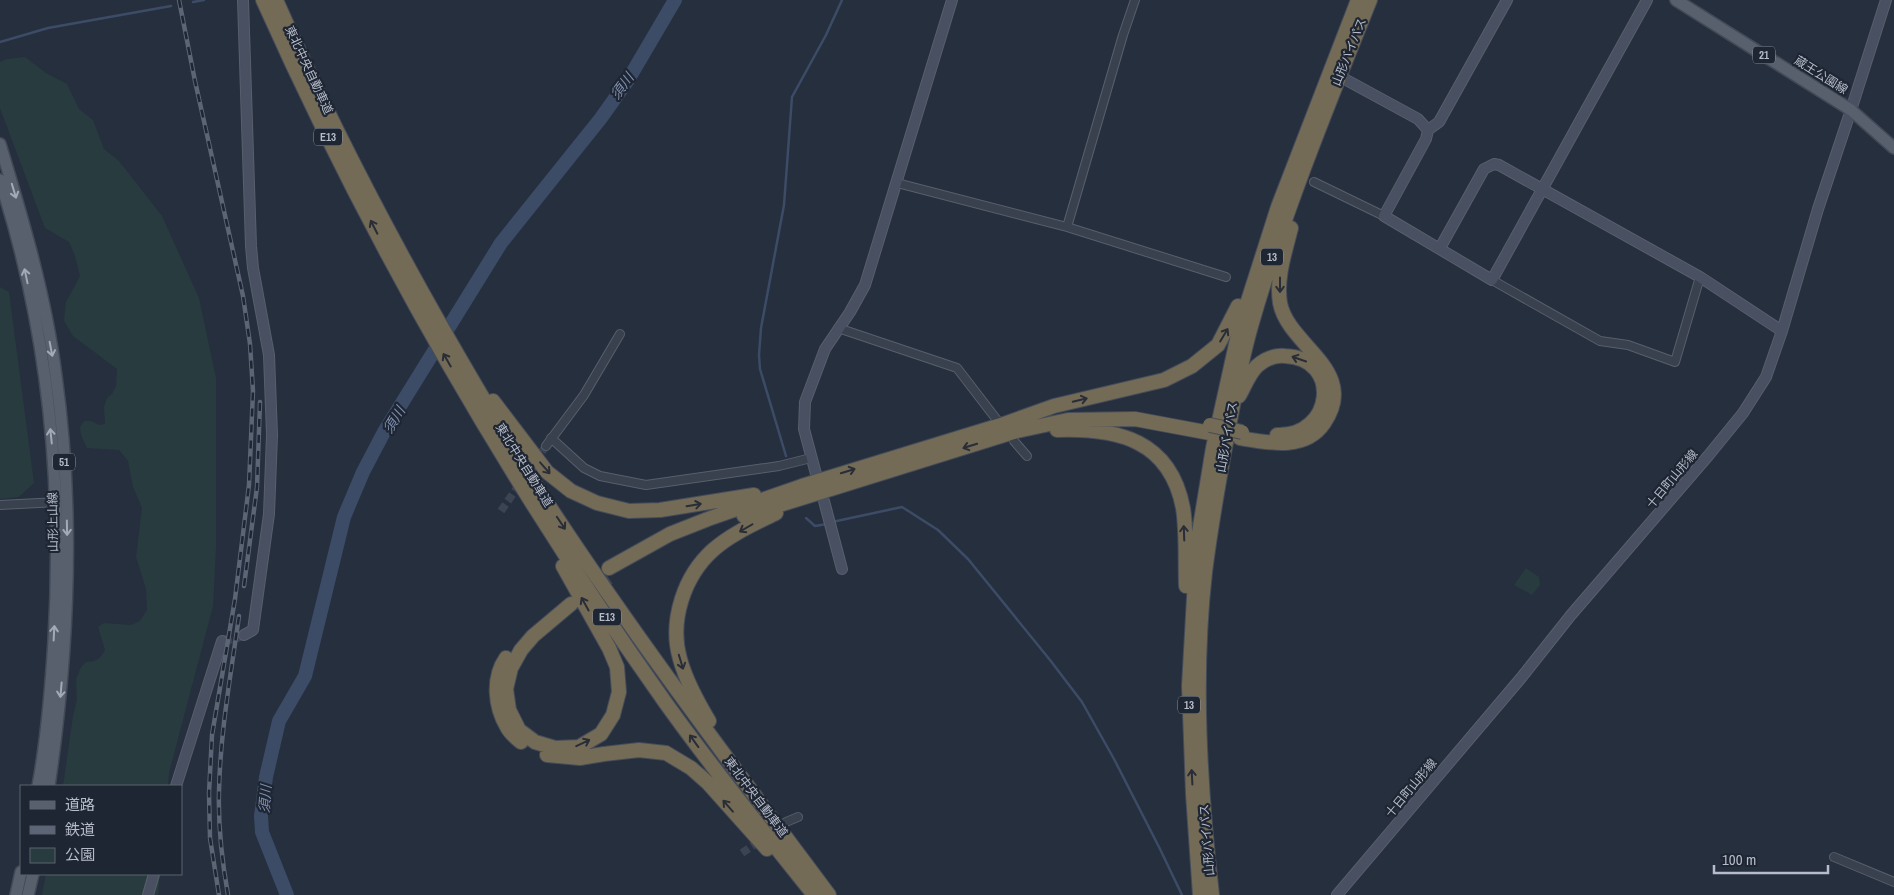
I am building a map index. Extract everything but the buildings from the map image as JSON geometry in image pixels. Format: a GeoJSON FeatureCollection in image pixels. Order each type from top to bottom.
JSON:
{"type":"FeatureCollection","features":[{"type":"Feature","properties":{"kind":"highway","name":"山形バイパス"},"geometry":{"type":"LineString","coordinates":[[1200,895],[1192,794],[1189,686],[1197,545],[1212,448],[1240,326],[1288,180],[1358,0]]}},
{"type":"Feature","properties":{"kind":"highway","name":"山形バイパス"},"geometry":{"type":"LineString","coordinates":[[1212,895],[1203,791],[1200,710],[1201,630],[1205,573],[1212,521],[1232,406],[1248,337],[1269,268],[1316,136],[1370,0]]}},
{"type":"Feature","properties":{"kind":"highway","name":"東北中央自動車道"},"geometry":{"type":"LineString","coordinates":[[268,1],[293,39],[462,388],[554,513],[658,666],[829,895]]}},
{"type":"Feature","properties":{"kind":"highway"},"geometry":{"type":"LineString","coordinates":[[999,423],[1056,415],[1118,412],[1138,413],[1290,444],[1314,434],[1322,426],[1332,406],[1334,392],[1330,376],[1320,360],[1286,319],[1280,304],[1280,270],[1316,136]]}},
{"type":"Feature","properties":{"kind":"highway"},"geometry":{"type":"LineString","coordinates":[[611,571],[712,526],[999,423],[1054,406],[1164,380],[1192,366],[1218,345],[1238,309],[1273,206],[1288,180]]}},
{"type":"Feature","properties":{"kind":"highway","name":"東北中央自動車道"},"geometry":{"type":"LineString","coordinates":[[402,267],[426,299],[503,443],[618,634],[723,780],[814,895]]}},
{"type":"Feature","properties":{"kind":"highway"},"geometry":{"type":"LineString","coordinates":[[1232,406],[1250,373],[1266,360],[1278,355],[1295,356],[1310,363],[1319,373],[1324,388],[1324,406],[1312,423],[1300,430],[1286,435],[1241,435]]}},
{"type":"Feature","properties":{"kind":"highway"},"geometry":{"type":"LineString","coordinates":[[503,443],[547,472],[571,491],[597,503],[629,511],[660,510],[804,492],[1068,420],[1100,418],[1135,419],[1210,429]]}},
{"type":"Feature","properties":{"kind":"highway"},"geometry":{"type":"LineString","coordinates":[[1015,436],[1076,429],[1113,434],[1139,443],[1157,456],[1170,470],[1180,493],[1183,511],[1189,686]]}},
{"type":"Feature","properties":{"kind":"highway"},"geometry":{"type":"LineString","coordinates":[[503,443],[567,572],[610,648],[616,667],[619,692],[613,715],[601,734],[579,747],[555,748],[535,742],[519,730],[509,710],[506,689],[511,668],[521,650],[569,600],[522,636],[504,661],[496,684],[499,708],[507,728],[524,746],[550,756],[580,758],[639,750],[666,753],[690,768],[708,783],[807,895]]}},
{"type":"Feature","properties":{"kind":"highway"},"geometry":{"type":"LineString","coordinates":[[804,492],[712,550],[686,587],[678,614],[677,642],[684,673],[699,705],[736,761],[818,870],[834,895]]}},
{"type":"Feature","properties":{"kind":"main road","name":"蔵王公園線"},"geometry":{"type":"LineString","coordinates":[[1676,0],[1852,110],[1894,148]]}},
{"type":"Feature","properties":{"kind":"main road","name":"山形上山線"},"geometry":{"type":"LineString","coordinates":[[0,144],[29,244],[56,374],[62,422],[61,502],[51,684],[38,785]]}},
{"type":"Feature","properties":{"kind":"main road","name":"山形上山線"},"geometry":{"type":"LineString","coordinates":[[0,180],[20,251],[39,341],[61,502],[67,612],[58,726],[49,785]]}},
{"type":"Feature","properties":{"kind":"main road"},"geometry":{"type":"LineString","coordinates":[[16,895],[20,875]]}},
{"type":"Feature","properties":{"kind":"main road"},"geometry":{"type":"LineString","coordinates":[[28,895],[33,875]]}},
{"type":"Feature","properties":{"kind":"street"},"geometry":{"type":"LineString","coordinates":[[243,0],[251,246],[253,268],[269,355],[272,465],[269,514],[253,630],[244,635]]}},
{"type":"Feature","properties":{"kind":"street"},"geometry":{"type":"LineString","coordinates":[[816,474],[810,458],[804,429],[805,402],[825,348],[850,312],[865,285],[952,0]]}},
{"type":"Feature","properties":{"kind":"street"},"geometry":{"type":"LineString","coordinates":[[1067,227],[1135,0]]}},
{"type":"Feature","properties":{"kind":"street"},"geometry":{"type":"LineString","coordinates":[[1384,216],[1426,139],[1428,130],[1439,122],[1507,0]]}},
{"type":"Feature","properties":{"kind":"street"},"geometry":{"type":"LineString","coordinates":[[1492,280],[1648,0]]}},
{"type":"Feature","properties":{"kind":"street","name":"十日町山形線"},"geometry":{"type":"LineString","coordinates":[[1337,895],[1521,678],[1571,615],[1669,503],[1743,413],[1766,376],[1782,331],[1818,209],[1852,110],[1886,0]]}},
{"type":"Feature","properties":{"kind":"street"},"geometry":{"type":"LineString","coordinates":[[1339,76],[1418,120],[1428,130]]}},
{"type":"Feature","properties":{"kind":"street"},"geometry":{"type":"LineString","coordinates":[[1440,248],[1484,169],[1489,166],[1499,165],[1700,277],[1782,331]]}},
{"type":"Feature","properties":{"kind":"street"},"geometry":{"type":"LineString","coordinates":[[1314,182],[1384,216],[1600,341],[1628,345],[1675,362],[1700,277]]}},
{"type":"Feature","properties":{"kind":"street"},"geometry":{"type":"LineString","coordinates":[[897,183],[1067,227],[1226,277]]}},
{"type":"Feature","properties":{"kind":"street"},"geometry":{"type":"LineString","coordinates":[[838,328],[957,368],[999,423]]}},
{"type":"Feature","properties":{"kind":"street"},"geometry":{"type":"LineString","coordinates":[[546,446],[584,395],[620,334]]}},
{"type":"Feature","properties":{"kind":"street"},"geometry":{"type":"LineString","coordinates":[[1015,436],[1027,456]]}},
{"type":"Feature","properties":{"kind":"street"},"geometry":{"type":"LineString","coordinates":[[551,438],[584,468],[600,476],[646,485],[779,466],[810,458]]}},
{"type":"Feature","properties":{"kind":"street"},"geometry":{"type":"LineString","coordinates":[[824,501],[842,569]]}},
{"type":"Feature","properties":{"kind":"street"},"geometry":{"type":"LineString","coordinates":[[0,505],[61,502]]}},
{"type":"Feature","properties":{"kind":"street"},"geometry":{"type":"LineString","coordinates":[[176,785],[222,642]]}},
{"type":"Feature","properties":{"kind":"street"},"geometry":{"type":"LineString","coordinates":[[786,822],[798,816]]}},
{"type":"Feature","properties":{"kind":"street"},"geometry":{"type":"LineString","coordinates":[[1834,857],[1894,882]]}},
{"type":"Feature","properties":{"kind":"street"},"geometry":{"type":"LineString","coordinates":[[148,895],[154,875]]}},
{"type":"Feature","properties":{"kind":"green space"},"geometry":{"type":"Polygon","coordinates":[[[25,57],[46,73],[67,84],[79,109],[93,120],[104,149],[119,161],[162,216],[199,298],[216,378],[216,548],[213,606],[169,773],[168,785],[63,785],[77,700],[76,679],[81,667],[86,662],[97,659],[105,650],[98,627],[104,623],[131,625],[140,621],[147,610],[146,589],[136,557],[142,508],[133,487],[128,461],[119,450],[87,448],[81,435],[80,427],[84,421],[91,421],[99,425],[105,424],[104,407],[107,398],[112,394],[116,386],[117,369],[73,336],[64,321],[66,302],[80,276],[69,242],[45,228],[0,108],[0,62],[7,59],[25,57]]]}},
{"type":"Feature","properties":{"kind":"green space"},"geometry":{"type":"Polygon","coordinates":[[[0,287],[9,292],[34,483],[19,497],[0,499],[0,287]]]}},
{"type":"Feature","properties":{"kind":"green space"},"geometry":{"type":"Polygon","coordinates":[[[1526,568],[1539,577],[1540,585],[1532,595],[1514,585],[1526,568]]]}},
{"type":"Feature","properties":{"kind":"green space"},"geometry":{"type":"Polygon","coordinates":[[[46,875],[160,875],[158,895],[42,895],[46,875]]]}},
{"type":"Feature","properties":{"kind":"waterway"},"geometry":{"type":"LineString","coordinates":[[193,2],[204,0]]}},
{"type":"Feature","properties":{"kind":"waterway","name":"須川"},"geometry":{"type":"LineString","coordinates":[[287,895],[262,832],[261,816],[266,777],[279,721],[305,676],[344,517],[363,472],[384,432],[501,243],[601,118],[628,80],[675,0]]}},
{"type":"Feature","properties":{"kind":"waterway"},"geometry":{"type":"LineString","coordinates":[[786,456],[760,369],[761,328],[784,205],[792,97],[826,35],[842,0]]}},
{"type":"Feature","properties":{"kind":"waterway"},"geometry":{"type":"LineString","coordinates":[[0,42],[48,28],[171,6]]}},
{"type":"Feature","properties":{"kind":"waterway"},"geometry":{"type":"LineString","coordinates":[[832,522],[902,507],[938,530],[968,559],[1082,702],[1114,759],[1182,895]]}},
{"type":"Feature","properties":{"kind":"waterway"},"geometry":{"type":"LineString","coordinates":[[806,518],[815,526],[827,524]]}},
{"type":"Feature","properties":{"kind":"tunnel"},"geometry":{"type":"LineString","coordinates":[[501,511],[546,446]]}},
{"type":"Feature","properties":{"kind":"tunnel"},"geometry":{"type":"LineString","coordinates":[[580,598],[614,574]]}},
{"type":"Feature","properties":{"kind":"tunnel"},"geometry":{"type":"LineString","coordinates":[[222,641],[244,635]]}},
{"type":"Feature","properties":{"kind":"tunnel"},"geometry":{"type":"LineString","coordinates":[[742,853],[762,839]]}},
{"type":"Feature","properties":{"kind":"railway"},"geometry":{"type":"LineString","coordinates":[[179,0],[243,296],[250,344],[253,391],[249,485],[235,599],[212,735],[209,793],[210,838],[219,895]]}},
{"type":"Feature","properties":{"kind":"railway"},"geometry":{"type":"LineString","coordinates":[[244,586],[257,487],[260,402]]}},
{"type":"Feature","properties":{"kind":"railway"},"geometry":{"type":"LineString","coordinates":[[228,895],[220,831],[220,770],[226,704],[239,616]]}}]}
